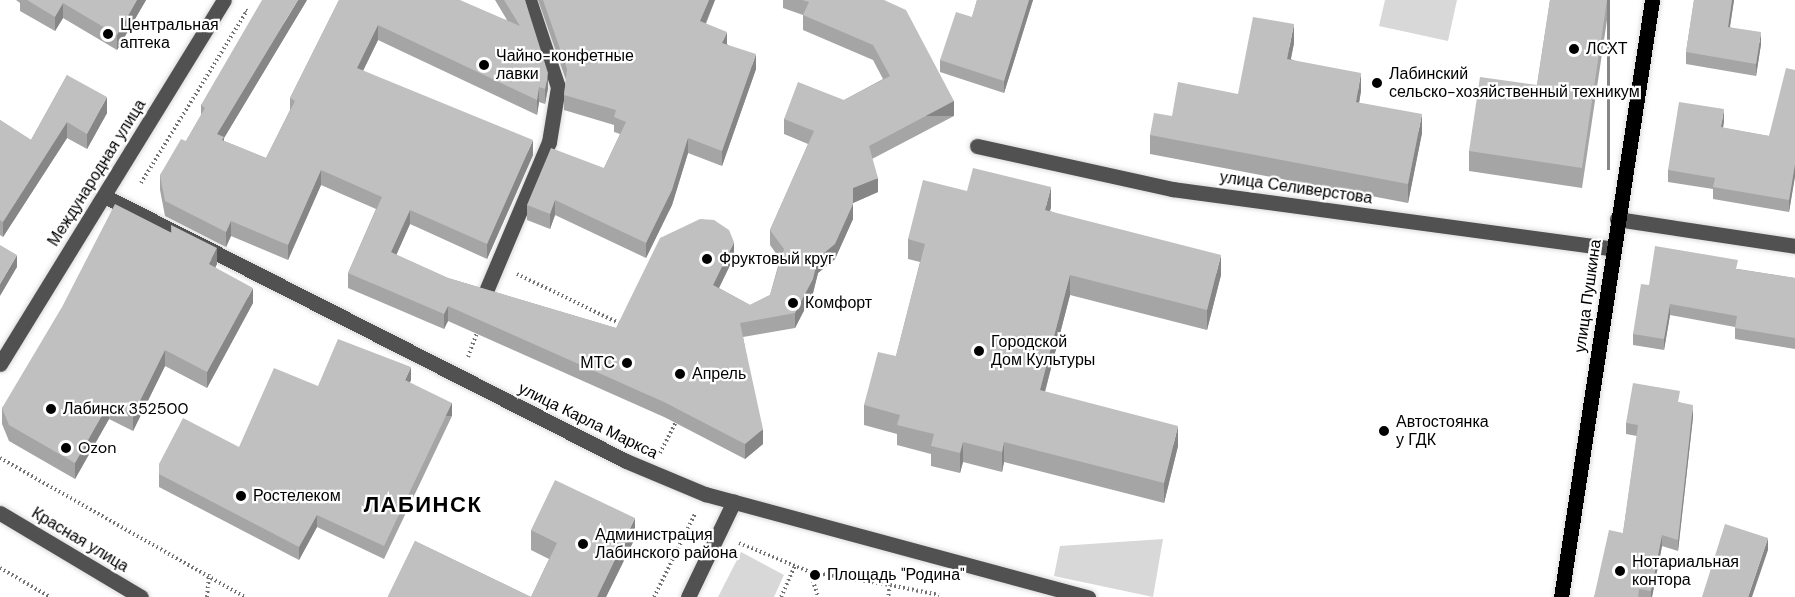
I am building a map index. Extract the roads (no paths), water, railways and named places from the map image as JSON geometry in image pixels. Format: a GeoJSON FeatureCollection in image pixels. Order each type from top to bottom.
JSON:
{"type":"FeatureCollection","features":[{"type":"Feature","properties":{"kind":"main road","name":"улица Пушкина"},"geometry":{"type":"LineString","coordinates":[[1561,597],[1652,0]]}},
{"type":"Feature","properties":{"kind":"street","name":"Международная улица"},"geometry":{"type":"LineString","coordinates":[[0,364],[224,0]]}},
{"type":"Feature","properties":{"kind":"street"},"geometry":{"type":"LineString","coordinates":[[486,291],[549,142],[558,87],[529,0]]}},
{"type":"Feature","properties":{"kind":"street","name":"улица Селиверстова"},"geometry":{"type":"LineString","coordinates":[[977,146],[1172,189],[1613,249]]}},
{"type":"Feature","properties":{"kind":"street","name":"улица Карла Маркса"},"geometry":{"type":"LineString","coordinates":[[105,196],[460,377],[651,471],[705,494],[1088,597]]}},
{"type":"Feature","properties":{"kind":"street"},"geometry":{"type":"LineString","coordinates":[[1617,219],[1795,246]]}},
{"type":"Feature","properties":{"kind":"street"},"geometry":{"type":"LineString","coordinates":[[688,597],[734,501]]}},
{"type":"Feature","properties":{"kind":"street","name":"Красная улица"},"geometry":{"type":"LineString","coordinates":[[0,513],[141,597]]}},
{"type":"Feature","properties":{"kind":"place","name":"Центральная аптека"},"geometry":{"type":"Point","coordinates":[108,34]}},
{"type":"Feature","properties":{"kind":"place","name":"ЛСХТ"},"geometry":{"type":"Point","coordinates":[1574,49]}},
{"type":"Feature","properties":{"kind":"place","name":"Чайно-конфетные лавки"},"geometry":{"type":"Point","coordinates":[484,65]}},
{"type":"Feature","properties":{"kind":"place","name":"Лабинский сельско-хозяйственный техникум"},"geometry":{"type":"Point","coordinates":[1377,83]}},
{"type":"Feature","properties":{"kind":"place","name":"Фруктовый круг"},"geometry":{"type":"Point","coordinates":[707,259]}},
{"type":"Feature","properties":{"kind":"place","name":"Комфорт"},"geometry":{"type":"Point","coordinates":[793,303]}},
{"type":"Feature","properties":{"kind":"place","name":"Городской Дом Культуры"},"geometry":{"type":"Point","coordinates":[979,351]}},
{"type":"Feature","properties":{"kind":"place","name":"МТС"},"geometry":{"type":"Point","coordinates":[627,363]}},
{"type":"Feature","properties":{"kind":"place","name":"Апрель"},"geometry":{"type":"Point","coordinates":[680,374]}},
{"type":"Feature","properties":{"kind":"place","name":"Лабинск 352500"},"geometry":{"type":"Point","coordinates":[51,409]}},
{"type":"Feature","properties":{"kind":"place","name":"Автостоянка у ГДК"},"geometry":{"type":"Point","coordinates":[1384,431]}},
{"type":"Feature","properties":{"kind":"place","name":"Ozon"},"geometry":{"type":"Point","coordinates":[66,448]}},
{"type":"Feature","properties":{"kind":"place","name":"Ростелеком"},"geometry":{"type":"Point","coordinates":[241,496]}},
{"type":"Feature","properties":{"kind":"place","name":"Администрация Лабинского района"},"geometry":{"type":"Point","coordinates":[583,544]}},
{"type":"Feature","properties":{"kind":"place","name":"Нотариальная контора"},"geometry":{"type":"Point","coordinates":[1620,571]}},
{"type":"Feature","properties":{"kind":"place","name":"Площадь \"Родина\""},"geometry":{"type":"Point","coordinates":[815,575]}},
{"type":"Feature","properties":{"kind":"district","name":"ЛАБИНСК"},"geometry":{"type":"Point","coordinates":[423,505]}}]}
